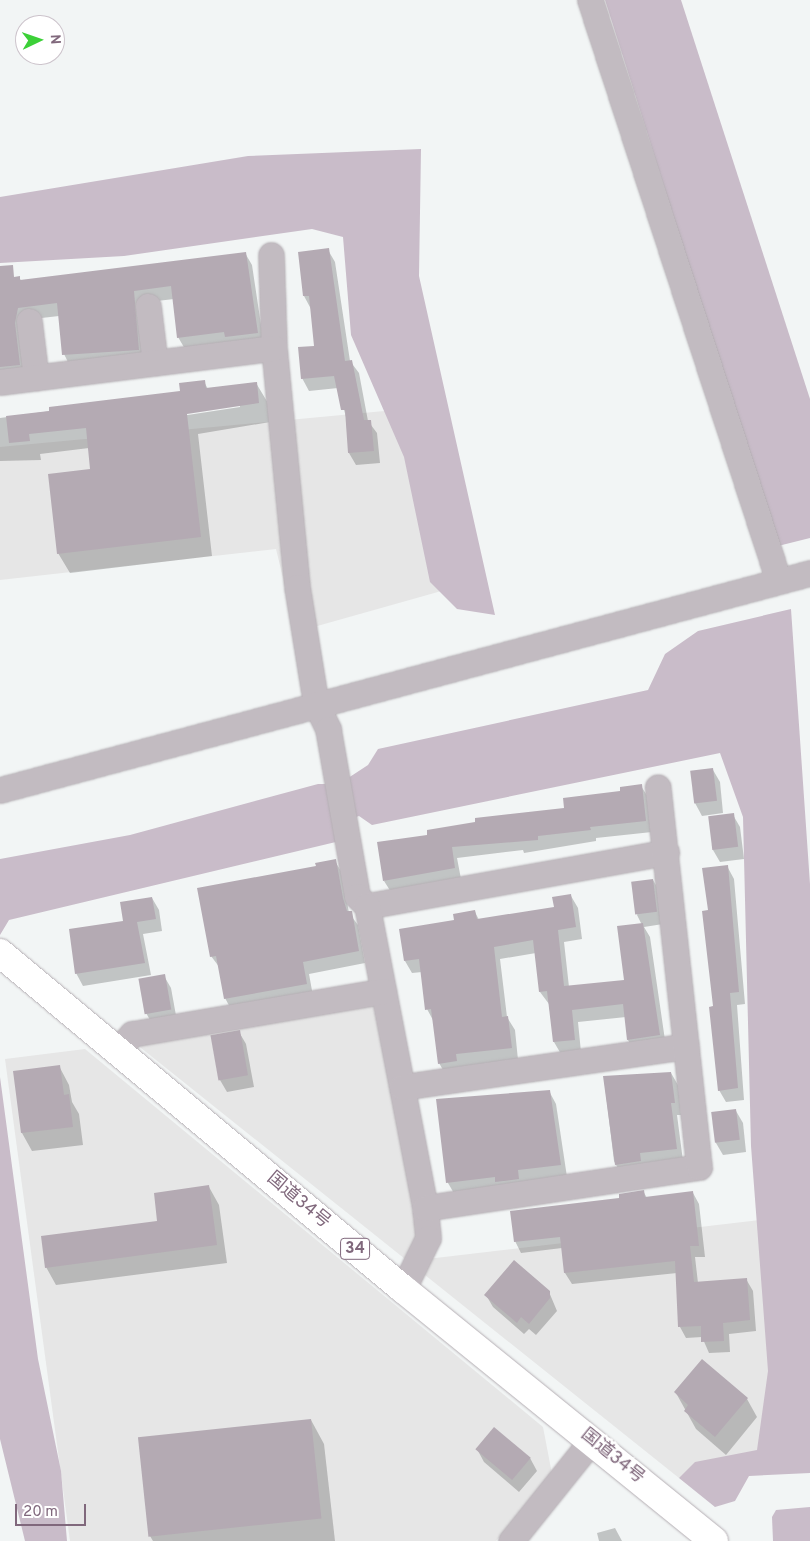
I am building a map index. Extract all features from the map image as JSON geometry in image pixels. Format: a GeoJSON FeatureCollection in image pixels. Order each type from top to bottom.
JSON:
{"type":"FeatureCollection","features":[{"type":"Feature","properties":{"kind":"highway","name":"国道34号"},"geometry":{"type":"LineString","coordinates":[[0,953],[402,1289],[592,1440],[714,1541]]}},
{"type":"Feature","properties":{"kind":"street"},"geometry":{"type":"LineString","coordinates":[[590,0],[778,579]]}},
{"type":"Feature","properties":{"kind":"street"},"geometry":{"type":"LineString","coordinates":[[271,255],[274,348],[291,539],[316,704],[328,729],[358,896],[367,906],[425,1208],[428,1238],[402,1289]]}},
{"type":"Feature","properties":{"kind":"street"},"geometry":{"type":"LineString","coordinates":[[148,306],[155,363]]}},
{"type":"Feature","properties":{"kind":"street"},"geometry":{"type":"LineString","coordinates":[[29,321],[36,378]]}},
{"type":"Feature","properties":{"kind":"street"},"geometry":{"type":"LineString","coordinates":[[0,382],[274,348]]}},
{"type":"Feature","properties":{"kind":"street"},"geometry":{"type":"LineString","coordinates":[[0,790],[778,579],[810,573]]}},
{"type":"Feature","properties":{"kind":"street"},"geometry":{"type":"LineString","coordinates":[[425,1208],[699,1167],[658,787]]}},
{"type":"Feature","properties":{"kind":"street"},"geometry":{"type":"LineString","coordinates":[[367,906],[666,852]]}},
{"type":"Feature","properties":{"kind":"street"},"geometry":{"type":"LineString","coordinates":[[117,1050],[132,1034],[383,990]]}},
{"type":"Feature","properties":{"kind":"street"},"geometry":{"type":"LineString","coordinates":[[402,1087],[686,1046]]}},
{"type":"Feature","properties":{"kind":"street"},"geometry":{"type":"LineString","coordinates":[[511,1541],[592,1440]]}},
{"type":"Feature","properties":{"kind":"shaded area"},"geometry":{"type":"Polygon","coordinates":[[[605,0],[681,0],[810,399],[810,538],[778,546],[605,0]]]}},
{"type":"Feature","properties":{"kind":"shaded area"},"geometry":{"type":"Polygon","coordinates":[[[421,149],[419,276],[495,615],[457,609],[430,582],[404,457],[351,335],[343,237],[312,229],[124,256],[0,263],[0,197],[248,156],[421,149]]]}},
{"type":"Feature","properties":{"kind":"shaded area"},"geometry":{"type":"Polygon","coordinates":[[[395,410],[445,590],[296,632],[276,549],[0,580],[0,447],[395,410]]]}},
{"type":"Feature","properties":{"kind":"shaded area"},"geometry":{"type":"Polygon","coordinates":[[[791,609],[810,884],[810,1473],[749,1476],[735,1501],[715,1507],[679,1478],[695,1462],[757,1450],[768,1371],[751,1146],[743,817],[720,753],[372,825],[359,816],[336,824],[340,841],[9,920],[0,935],[0,859],[130,835],[318,784],[339,784],[368,765],[378,749],[648,690],[665,654],[698,631],[791,609]]]}},
{"type":"Feature","properties":{"kind":"shaded area"},"geometry":{"type":"Polygon","coordinates":[[[372,1000],[427,1259],[776,1218],[777,1464],[679,1478],[131,1040],[372,1000]]]}},
{"type":"Feature","properties":{"kind":"shaded area"},"geometry":{"type":"Polygon","coordinates":[[[85,1049],[543,1427],[552,1474],[496,1541],[70,1541],[5,1059],[85,1049]]]}},
{"type":"Feature","properties":{"kind":"shaded area"},"geometry":{"type":"Polygon","coordinates":[[[0,1077],[38,1359],[61,1471],[67,1541],[25,1541],[0,1439],[0,1077]]]}},
{"type":"Feature","properties":{"kind":"shaded area"},"geometry":{"type":"Polygon","coordinates":[[[810,1507],[810,1541],[773,1541],[772,1517],[776,1510],[810,1507]]]}},
{"type":"Feature","properties":{"kind":"building"},"geometry":{"type":"Polygon","coordinates":[[[329,248],[345,361],[352,360],[364,420],[371,420],[374,451],[348,453],[345,410],[341,410],[334,376],[301,379],[298,347],[314,346],[309,296],[303,296],[298,252],[329,248]]]}},
{"type":"Feature","properties":{"kind":"building"},"geometry":{"type":"Polygon","coordinates":[[[246,252],[258,333],[225,337],[224,332],[177,338],[171,286],[134,291],[139,350],[62,355],[57,303],[18,308],[15,323],[20,365],[0,367],[0,266],[13,265],[14,277],[20,276],[20,280],[246,252]]]}},
{"type":"Feature","properties":{"kind":"building"},"geometry":{"type":"Polygon","coordinates":[[[205,380],[206,388],[257,382],[259,403],[187,414],[201,537],[57,554],[48,474],[90,469],[86,428],[29,434],[30,441],[9,443],[6,416],[49,411],[49,407],[180,391],[179,383],[205,380]]]}},
{"type":"Feature","properties":{"kind":"building"},"geometry":{"type":"Polygon","coordinates":[[[713,768],[717,801],[694,804],[690,771],[713,768]]]}},
{"type":"Feature","properties":{"kind":"building"},"geometry":{"type":"Polygon","coordinates":[[[642,784],[646,821],[590,827],[591,830],[538,836],[538,840],[452,847],[455,868],[383,881],[377,842],[427,835],[427,830],[475,822],[475,818],[564,808],[563,798],[620,791],[620,787],[642,784]]]}},
{"type":"Feature","properties":{"kind":"building"},"geometry":{"type":"Polygon","coordinates":[[[734,813],[738,847],[712,850],[708,816],[734,813]]]}},
{"type":"Feature","properties":{"kind":"building"},"geometry":{"type":"Polygon","coordinates":[[[336,859],[347,911],[352,911],[359,951],[303,962],[307,984],[224,999],[216,956],[210,957],[197,888],[316,866],[315,863],[336,859]]]}},
{"type":"Feature","properties":{"kind":"building"},"geometry":{"type":"Polygon","coordinates":[[[728,865],[739,992],[730,993],[738,1088],[718,1091],[709,1007],[713,1006],[702,911],[708,910],[702,868],[728,865]]]}},
{"type":"Feature","properties":{"kind":"building"},"geometry":{"type":"Polygon","coordinates":[[[653,879],[657,912],[635,914],[631,882],[653,879]]]}},
{"type":"Feature","properties":{"kind":"building"},"geometry":{"type":"Polygon","coordinates":[[[571,894],[576,927],[558,930],[564,986],[624,980],[617,926],[643,923],[660,1035],[627,1040],[623,1004],[572,1010],[575,1040],[553,1042],[547,991],[539,992],[533,940],[494,947],[502,1017],[508,1016],[512,1048],[456,1054],[457,1061],[438,1064],[431,1009],[425,1010],[419,959],[404,961],[399,929],[454,920],[453,914],[475,910],[477,919],[554,907],[552,897],[571,894]]]}},
{"type":"Feature","properties":{"kind":"building"},"geometry":{"type":"Polygon","coordinates":[[[152,897],[156,919],[137,922],[145,963],[75,974],[69,929],[123,921],[120,902],[152,897]]]}},
{"type":"Feature","properties":{"kind":"building"},"geometry":{"type":"Polygon","coordinates":[[[165,974],[171,1009],[145,1014],[138,979],[165,974]]]}},
{"type":"Feature","properties":{"kind":"building"},"geometry":{"type":"Polygon","coordinates":[[[240,1030],[248,1075],[218,1081],[210,1035],[240,1030]]]}},
{"type":"Feature","properties":{"kind":"building"},"geometry":{"type":"Polygon","coordinates":[[[60,1065],[64,1095],[69,1094],[73,1127],[21,1133],[13,1071],[60,1065]]]}},
{"type":"Feature","properties":{"kind":"building"},"geometry":{"type":"Polygon","coordinates":[[[671,1072],[675,1103],[671,1103],[677,1149],[640,1153],[641,1161],[615,1165],[603,1076],[671,1072]]]}},
{"type":"Feature","properties":{"kind":"building"},"geometry":{"type":"Polygon","coordinates":[[[550,1090],[561,1165],[518,1170],[519,1179],[495,1182],[495,1177],[446,1183],[436,1099],[550,1090]]]}},
{"type":"Feature","properties":{"kind":"building"},"geometry":{"type":"Polygon","coordinates":[[[736,1109],[740,1140],[715,1143],[711,1112],[736,1109]]]}},
{"type":"Feature","properties":{"kind":"building"},"geometry":{"type":"Polygon","coordinates":[[[209,1185],[217,1245],[45,1268],[41,1236],[157,1221],[154,1193],[209,1185]]]}},
{"type":"Feature","properties":{"kind":"building"},"geometry":{"type":"Polygon","coordinates":[[[644,1190],[645,1197],[693,1191],[699,1246],[690,1246],[694,1282],[747,1278],[750,1320],[723,1323],[724,1341],[701,1342],[701,1326],[678,1327],[675,1261],[564,1273],[560,1237],[514,1242],[510,1211],[619,1198],[619,1194],[644,1190]]]}},
{"type":"Feature","properties":{"kind":"building"},"geometry":{"type":"Polygon","coordinates":[[[514,1260],[550,1291],[550,1298],[529,1324],[521,1317],[517,1323],[484,1295],[514,1260]]]}},
{"type":"Feature","properties":{"kind":"building"},"geometry":{"type":"Polygon","coordinates":[[[702,1359],[748,1398],[715,1437],[684,1411],[688,1405],[674,1392],[702,1359]]]}},
{"type":"Feature","properties":{"kind":"building"},"geometry":{"type":"Polygon","coordinates":[[[311,1419],[321,1518],[148,1537],[138,1437],[311,1419]]]}},
{"type":"Feature","properties":{"kind":"building"},"geometry":{"type":"Polygon","coordinates":[[[494,1427],[531,1458],[512,1480],[475,1449],[494,1427]]]}}]}
